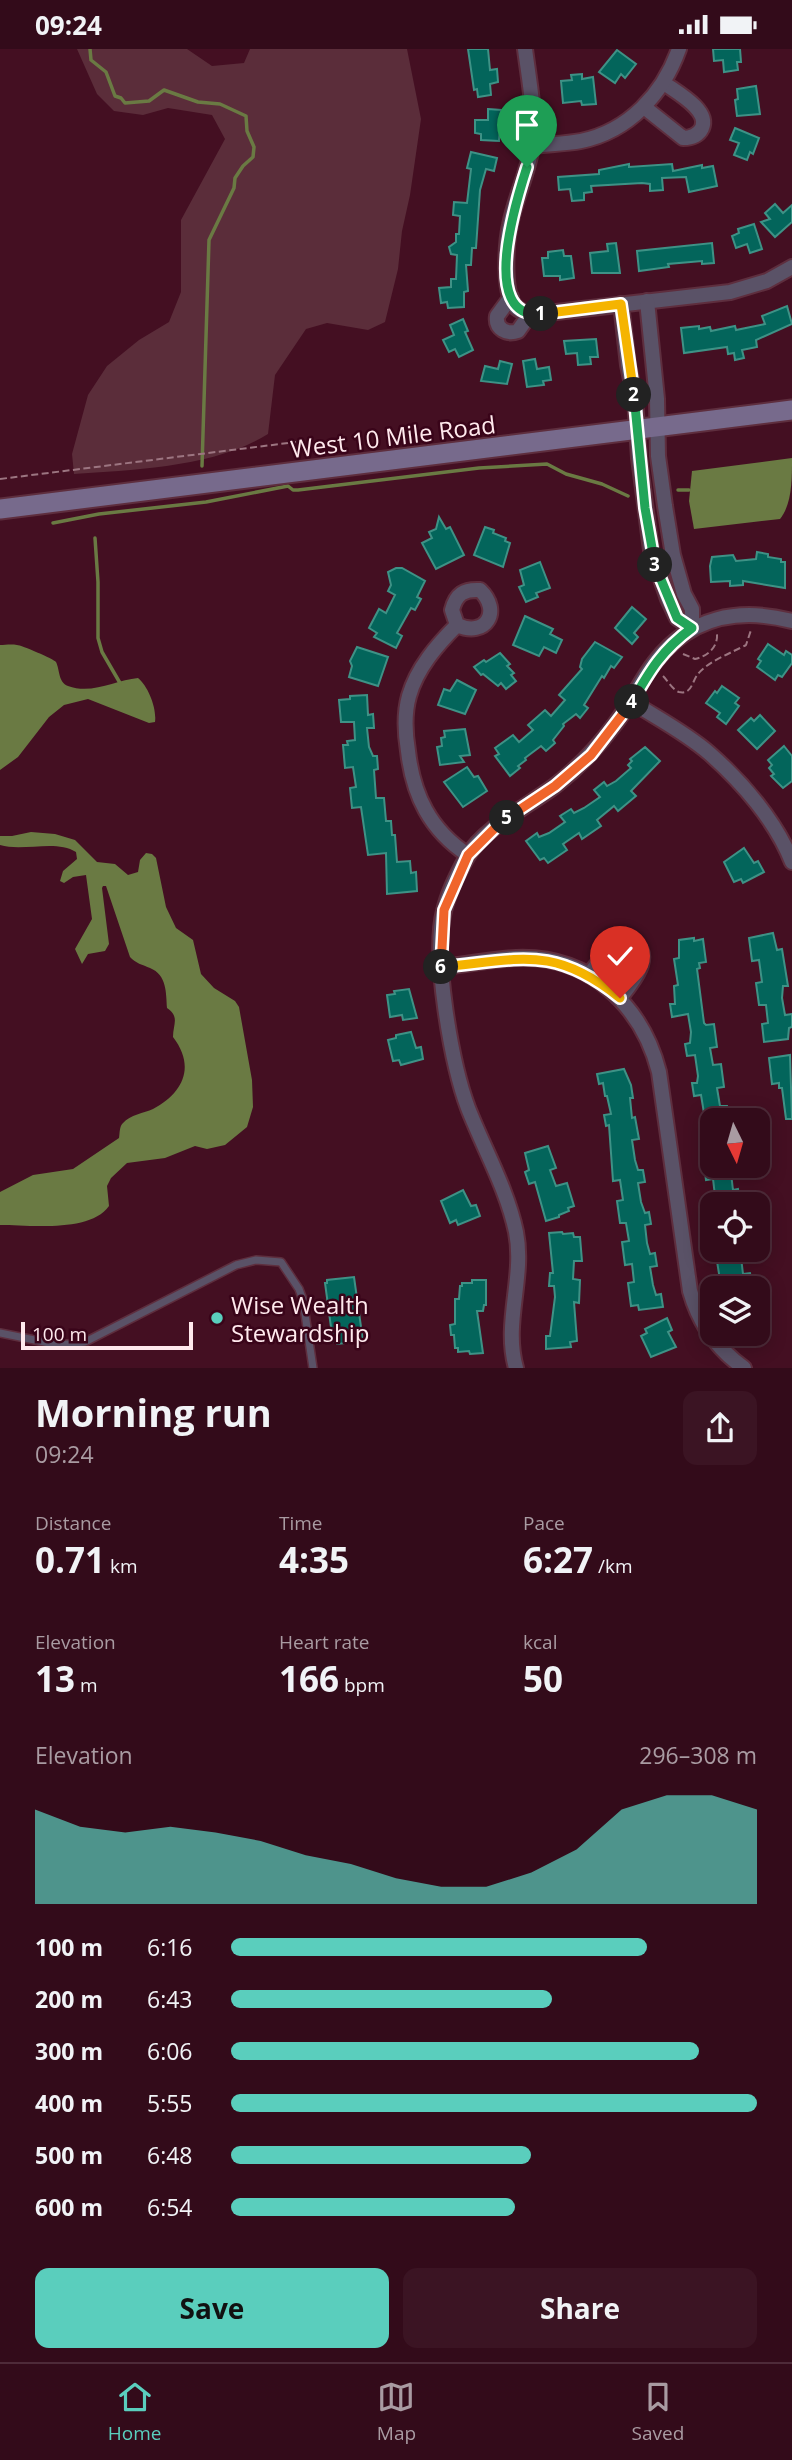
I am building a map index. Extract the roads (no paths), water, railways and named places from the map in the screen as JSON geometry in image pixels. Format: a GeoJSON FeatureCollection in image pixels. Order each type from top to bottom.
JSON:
{"type":"FeatureCollection","features":[{"type":"Feature","properties":{"kind":"main road","name":"West 10 Mile Road"},"geometry":{"type":"LineString","coordinates":[[0,509],[792,410]]}},
{"type":"Feature","properties":{"kind":"street"},"geometry":{"type":"LineString","coordinates":[[526,49],[532,109],[532,146],[509,226],[507,268],[513,303],[530,314],[730,292],[766,281],[792,267]]}},
{"type":"Feature","properties":{"kind":"street"},"geometry":{"type":"LineString","coordinates":[[532,146],[580,141],[629,120],[664,83],[679,49]]}},
{"type":"Feature","properties":{"kind":"street"},"geometry":{"type":"LineString","coordinates":[[644,107],[682,138],[692,137],[700,131],[703,119],[699,111],[664,83]]}},
{"type":"Feature","properties":{"kind":"street"},"geometry":{"type":"LineString","coordinates":[[647,301],[658,456],[673,555],[684,594],[692,609],[692,628]]}},
{"type":"Feature","properties":{"kind":"street"},"geometry":{"type":"LineString","coordinates":[[513,303],[497,316],[498,325],[502,329],[509,333],[519,331],[530,314]]}},
{"type":"Feature","properties":{"kind":"street"},"geometry":{"type":"LineString","coordinates":[[621,304],[635,399],[651,550],[677,618],[692,628]]}},
{"type":"Feature","properties":{"kind":"street"},"geometry":{"type":"LineString","coordinates":[[628,365],[653,362]]}},
{"type":"Feature","properties":{"kind":"street"},"geometry":{"type":"LineString","coordinates":[[645,508],[665,506]]}},
{"type":"Feature","properties":{"kind":"street"},"geometry":{"type":"LineString","coordinates":[[516,1368],[512,1327],[519,1264],[516,1231],[509,1205],[468,1106],[458,1073],[441,967],[444,910],[468,855],[498,825],[555,786],[591,755],[632,702],[653,664],[667,648],[692,628],[713,620],[756,614],[792,621]]}},
{"type":"Feature","properties":{"kind":"street"},"geometry":{"type":"LineString","coordinates":[[457,625],[443,639],[416,679],[406,716],[406,737],[410,771],[424,809],[434,826],[468,855]]}},
{"type":"Feature","properties":{"kind":"street"},"geometry":{"type":"LineString","coordinates":[[632,702],[690,739],[726,770],[770,822],[792,862]]}},
{"type":"Feature","properties":{"kind":"street"},"geometry":{"type":"LineString","coordinates":[[589,975],[614,942],[626,940],[637,946],[642,955],[640,967],[620,998]]}},
{"type":"Feature","properties":{"kind":"street"},"geometry":{"type":"LineString","coordinates":[[441,967],[524,958],[560,964],[589,975],[620,998],[641,1025],[659,1072],[694,1305],[701,1321],[719,1347],[744,1368]]}},
{"type":"Feature","properties":{"kind":"lane"},"geometry":{"type":"LineString","coordinates":[[0,1333],[59,1345],[85,1342],[228,1268],[247,1262],[268,1260],[281,1262],[299,1289],[313,1368]]}},
{"type":"Feature","properties":{"kind":"waterway"},"geometry":{"type":"LineString","coordinates":[[90,49],[91,60],[106,72],[115,96],[125,103],[149,101],[164,90],[198,102],[220,104],[246,116],[247,131],[254,147],[253,157],[235,178],[234,188],[209,240],[202,466]]}},
{"type":"Feature","properties":{"kind":"waterway"},"geometry":{"type":"LineString","coordinates":[[53,523],[99,514],[206,502],[288,486],[298,490],[479,468],[547,464],[566,474],[602,484],[628,496]]}},
{"type":"Feature","properties":{"kind":"waterway"},"geometry":{"type":"LineString","coordinates":[[678,490],[689,490]]}},
{"type":"Feature","properties":{"kind":"waterway"},"geometry":{"type":"LineString","coordinates":[[95,538],[98,638],[102,652],[120,683]]}},
{"type":"Feature","properties":{"kind":"place","name":"Wise Wealth Stewardship"},"geometry":{"type":"Point","coordinates":[217,1318]}}]}
